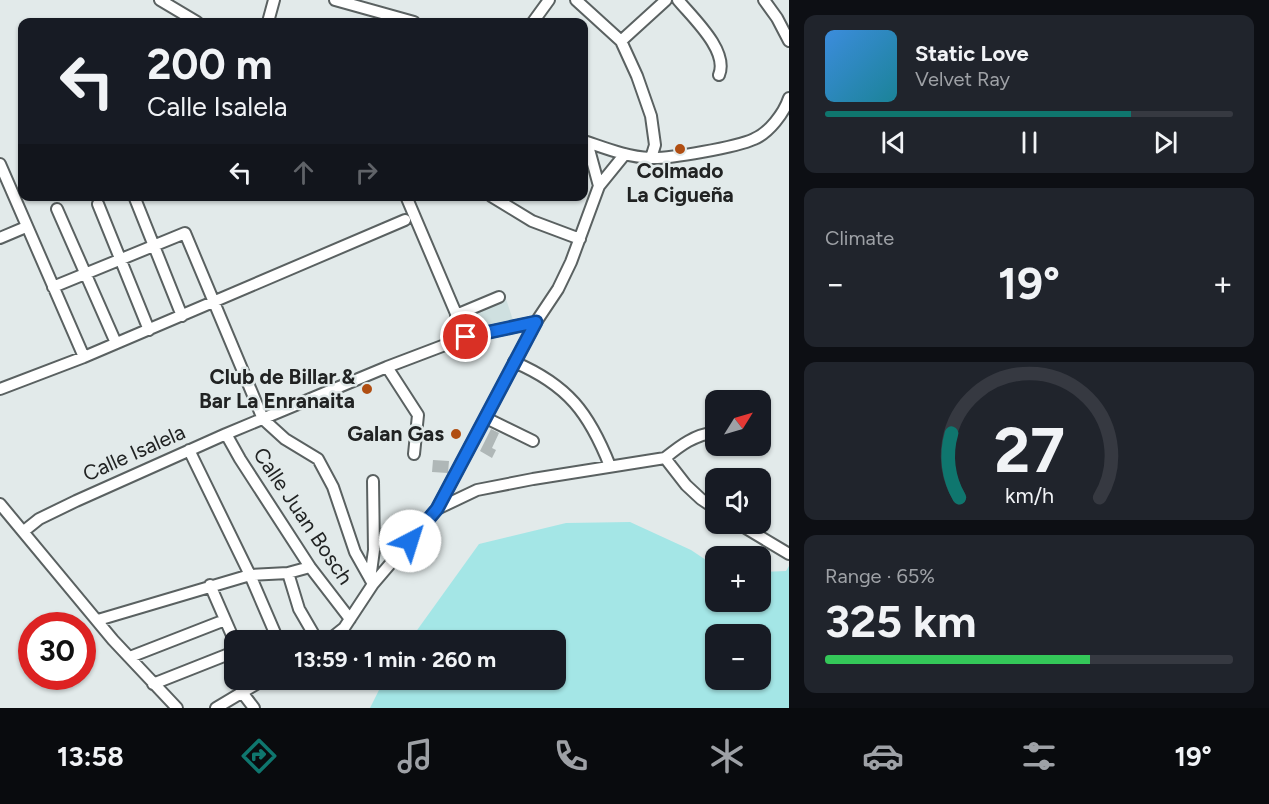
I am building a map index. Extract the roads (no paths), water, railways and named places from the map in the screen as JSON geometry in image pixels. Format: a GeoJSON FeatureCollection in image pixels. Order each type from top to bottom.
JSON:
{"type":"FeatureCollection","features":[{"type":"Feature","properties":{"kind":"street"},"geometry":{"type":"LineString","coordinates":[[160,0],[189,18]]}},
{"type":"Feature","properties":{"kind":"street"},"geometry":{"type":"LineString","coordinates":[[269,18],[274,0]]}},
{"type":"Feature","properties":{"kind":"street"},"geometry":{"type":"LineString","coordinates":[[335,0],[400,18]]}},
{"type":"Feature","properties":{"kind":"street"},"geometry":{"type":"LineString","coordinates":[[536,18],[549,0]]}},
{"type":"Feature","properties":{"kind":"street"},"geometry":{"type":"LineString","coordinates":[[576,0],[621,41],[637,76],[651,116],[655,145],[651,158]]}},
{"type":"Feature","properties":{"kind":"street"},"geometry":{"type":"LineString","coordinates":[[621,41],[666,0]]}},
{"type":"Feature","properties":{"kind":"street"},"geometry":{"type":"LineString","coordinates":[[678,0],[720,53],[722,67],[718,75]]}},
{"type":"Feature","properties":{"kind":"street"},"geometry":{"type":"LineString","coordinates":[[764,0],[789,41]]}},
{"type":"Feature","properties":{"kind":"street"},"geometry":{"type":"LineString","coordinates":[[588,142],[625,154],[651,158],[686,154],[754,139],[785,110],[789,98]]}},
{"type":"Feature","properties":{"kind":"street"},"geometry":{"type":"LineString","coordinates":[[588,151],[599,186]]}},
{"type":"Feature","properties":{"kind":"street"},"geometry":{"type":"LineString","coordinates":[[339,630],[350,619],[371,581],[437,509],[536,322],[558,290],[599,186],[625,154]]}},
{"type":"Feature","properties":{"kind":"street"},"geometry":{"type":"LineString","coordinates":[[0,164],[84,357]]}},
{"type":"Feature","properties":{"kind":"street"},"geometry":{"type":"LineString","coordinates":[[136,201],[182,316]]}},
{"type":"Feature","properties":{"kind":"street"},"geometry":{"type":"LineString","coordinates":[[408,201],[466,337]]}},
{"type":"Feature","properties":{"kind":"street"},"geometry":{"type":"LineString","coordinates":[[499,201],[532,221],[580,239]]}},
{"type":"Feature","properties":{"kind":"street"},"geometry":{"type":"LineString","coordinates":[[98,204],[149,330]]}},
{"type":"Feature","properties":{"kind":"street"},"geometry":{"type":"LineString","coordinates":[[57,209],[116,343]]}},
{"type":"Feature","properties":{"kind":"street"},"geometry":{"type":"LineString","coordinates":[[0,389],[149,330],[405,220]]}},
{"type":"Feature","properties":{"kind":"street"},"geometry":{"type":"LineString","coordinates":[[0,238],[26,227]]}},
{"type":"Feature","properties":{"kind":"street"},"geometry":{"type":"LineString","coordinates":[[53,287],[185,233],[263,419],[285,439],[318,459],[333,487],[356,552],[371,581]]}},
{"type":"Feature","properties":{"kind":"street"},"geometry":{"type":"LineString","coordinates":[[456,315],[499,297]]}},
{"type":"Feature","properties":{"kind":"street","name":"Calle Isalela"},"geometry":{"type":"LineString","coordinates":[[24,531],[39,519],[76,501],[226,434],[387,367],[466,337],[536,322]]}},
{"type":"Feature","properties":{"kind":"street"},"geometry":{"type":"LineString","coordinates":[[514,362],[556,383],[577,405],[598,436],[610,466]]}},
{"type":"Feature","properties":{"kind":"street"},"geometry":{"type":"LineString","coordinates":[[387,367],[418,416],[414,454]]}},
{"type":"Feature","properties":{"kind":"street"},"geometry":{"type":"LineString","coordinates":[[486,418],[533,441]]}},
{"type":"Feature","properties":{"kind":"street"},"geometry":{"type":"LineString","coordinates":[[437,509],[477,490],[532,478],[665,458],[690,439],[705,433]]}},
{"type":"Feature","properties":{"kind":"street","name":"Calle Juan Bosch"},"geometry":{"type":"LineString","coordinates":[[226,434],[310,567],[350,619]]}},
{"type":"Feature","properties":{"kind":"street"},"geometry":{"type":"LineString","coordinates":[[189,450],[250,575],[274,630]]}},
{"type":"Feature","properties":{"kind":"street"},"geometry":{"type":"LineString","coordinates":[[665,458],[686,484],[705,502]]}},
{"type":"Feature","properties":{"kind":"street"},"geometry":{"type":"LineString","coordinates":[[371,581],[374,550],[373,481]]}},
{"type":"Feature","properties":{"kind":"street"},"geometry":{"type":"LineString","coordinates":[[0,504],[153,684],[177,708]]}},
{"type":"Feature","properties":{"kind":"street"},"geometry":{"type":"LineString","coordinates":[[756,534],[789,554]]}},
{"type":"Feature","properties":{"kind":"street"},"geometry":{"type":"LineString","coordinates":[[98,620],[250,575],[288,573],[310,567]]}},
{"type":"Feature","properties":{"kind":"street"},"geometry":{"type":"LineString","coordinates":[[288,573],[299,609],[311,630]]}},
{"type":"Feature","properties":{"kind":"street"},"geometry":{"type":"LineString","coordinates":[[210,585],[230,630]]}},
{"type":"Feature","properties":{"kind":"street"},"geometry":{"type":"LineString","coordinates":[[130,657],[225,620]]}},
{"type":"Feature","properties":{"kind":"street"},"geometry":{"type":"LineString","coordinates":[[153,684],[224,656]]}},
{"type":"Feature","properties":{"kind":"street"},"geometry":{"type":"LineString","coordinates":[[221,707],[244,690]]}},
{"type":"Feature","properties":{"kind":"street"},"geometry":{"type":"LineString","coordinates":[[241,692],[254,708]]}},
{"type":"Feature","properties":{"kind":"place","name":"Colmado La Cigueña"},"geometry":{"type":"Point","coordinates":[680,149]}},
{"type":"Feature","properties":{"kind":"place","name":"Club de Billar & Bar La Enranaita"},"geometry":{"type":"Point","coordinates":[367,389]}},
{"type":"Feature","properties":{"kind":"place","name":"Galan Gas"},"geometry":{"type":"Point","coordinates":[456,434]}}]}
